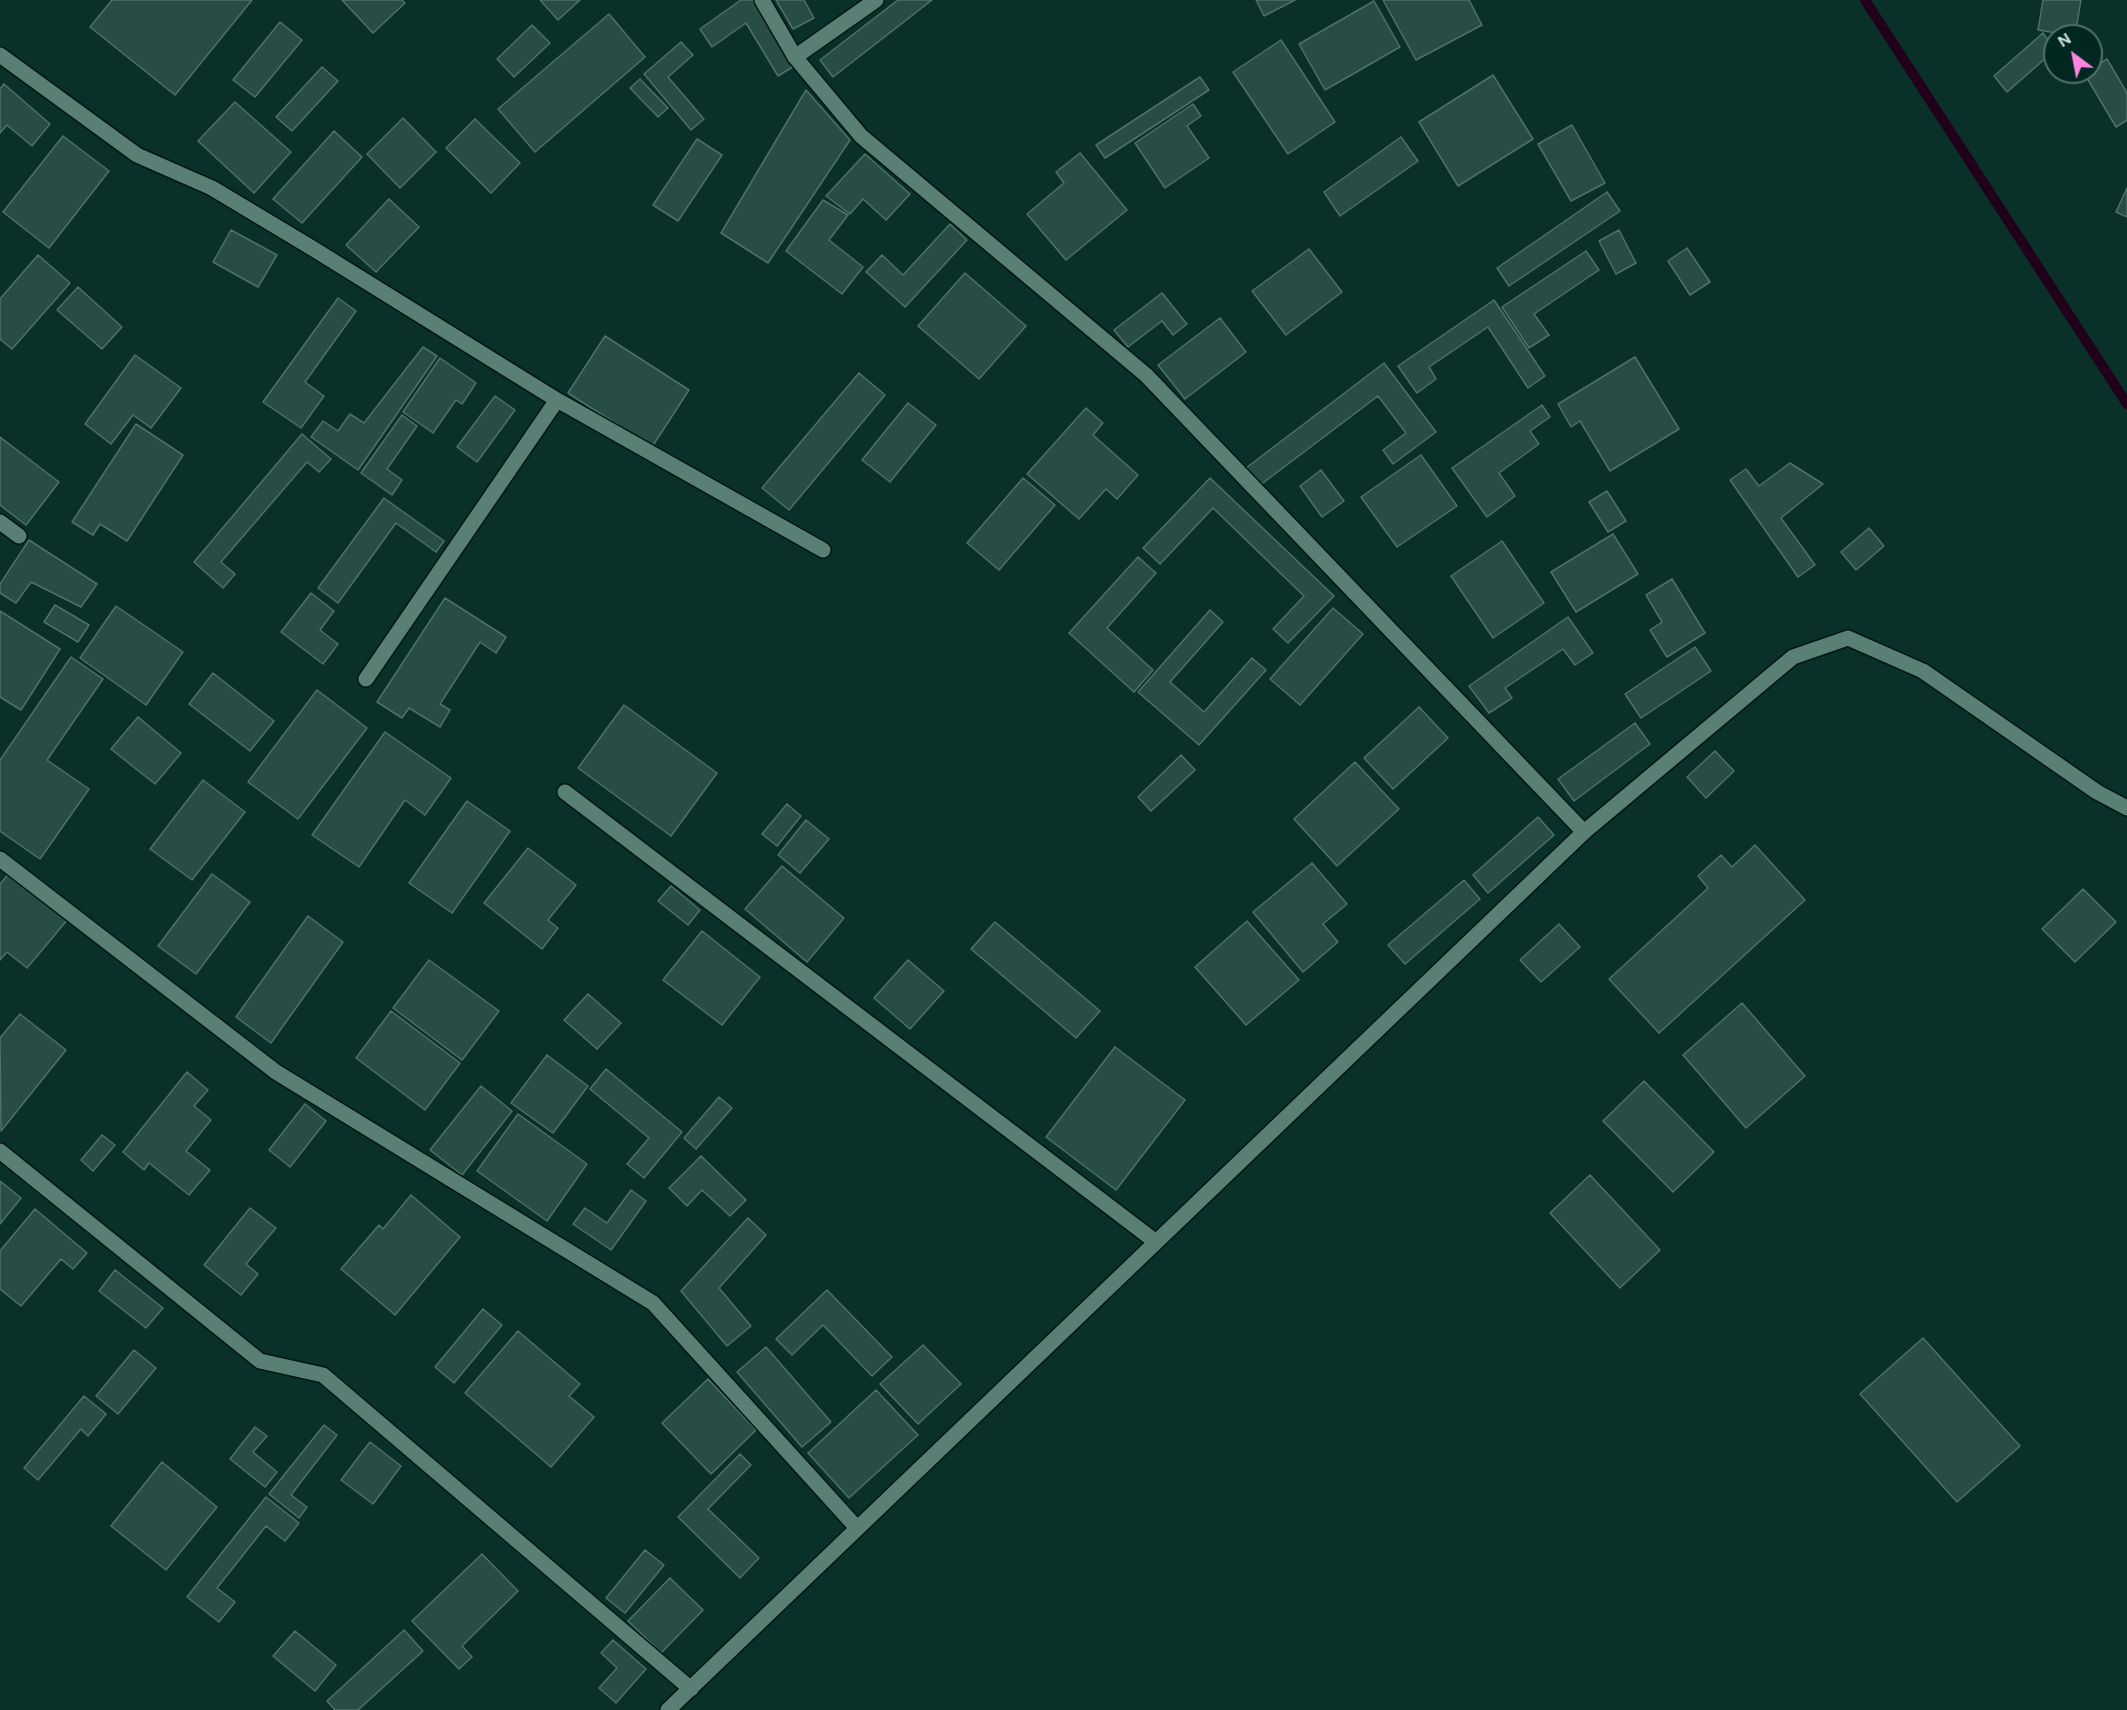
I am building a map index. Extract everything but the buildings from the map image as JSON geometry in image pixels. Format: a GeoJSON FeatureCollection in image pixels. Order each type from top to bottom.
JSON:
{"type":"FeatureCollection","features":[{"type":"Feature","properties":{"kind":"street"},"geometry":{"type":"LineString","coordinates":[[762,0],[795,57],[861,136],[1146,375],[1584,832]]}},
{"type":"Feature","properties":{"kind":"street"},"geometry":{"type":"LineString","coordinates":[[795,57],[876,0]]}},
{"type":"Feature","properties":{"kind":"street"},"geometry":{"type":"LineString","coordinates":[[0,55],[137,156],[212,189],[312,248],[557,400],[823,550]]}},
{"type":"Feature","properties":{"kind":"street"},"geometry":{"type":"LineString","coordinates":[[366,679],[557,400]]}},
{"type":"Feature","properties":{"kind":"street"},"geometry":{"type":"LineString","coordinates":[[0,522],[19,536]]}},
{"type":"Feature","properties":{"kind":"street"},"geometry":{"type":"LineString","coordinates":[[668,1710],[1584,832],[1793,657],[1848,638],[1923,671],[2097,792],[2127,808]]}},
{"type":"Feature","properties":{"kind":"street"},"geometry":{"type":"LineString","coordinates":[[565,792],[1156,1242]]}},
{"type":"Feature","properties":{"kind":"street"},"geometry":{"type":"LineString","coordinates":[[0,859],[276,1072],[653,1303],[857,1528]]}},
{"type":"Feature","properties":{"kind":"street"},"geometry":{"type":"LineString","coordinates":[[0,1151],[260,1361],[323,1375],[691,1689]]}},
{"type":"Feature","properties":{"kind":"waterway"},"geometry":{"type":"LineString","coordinates":[[1865,0],[2127,404]]}}]}
